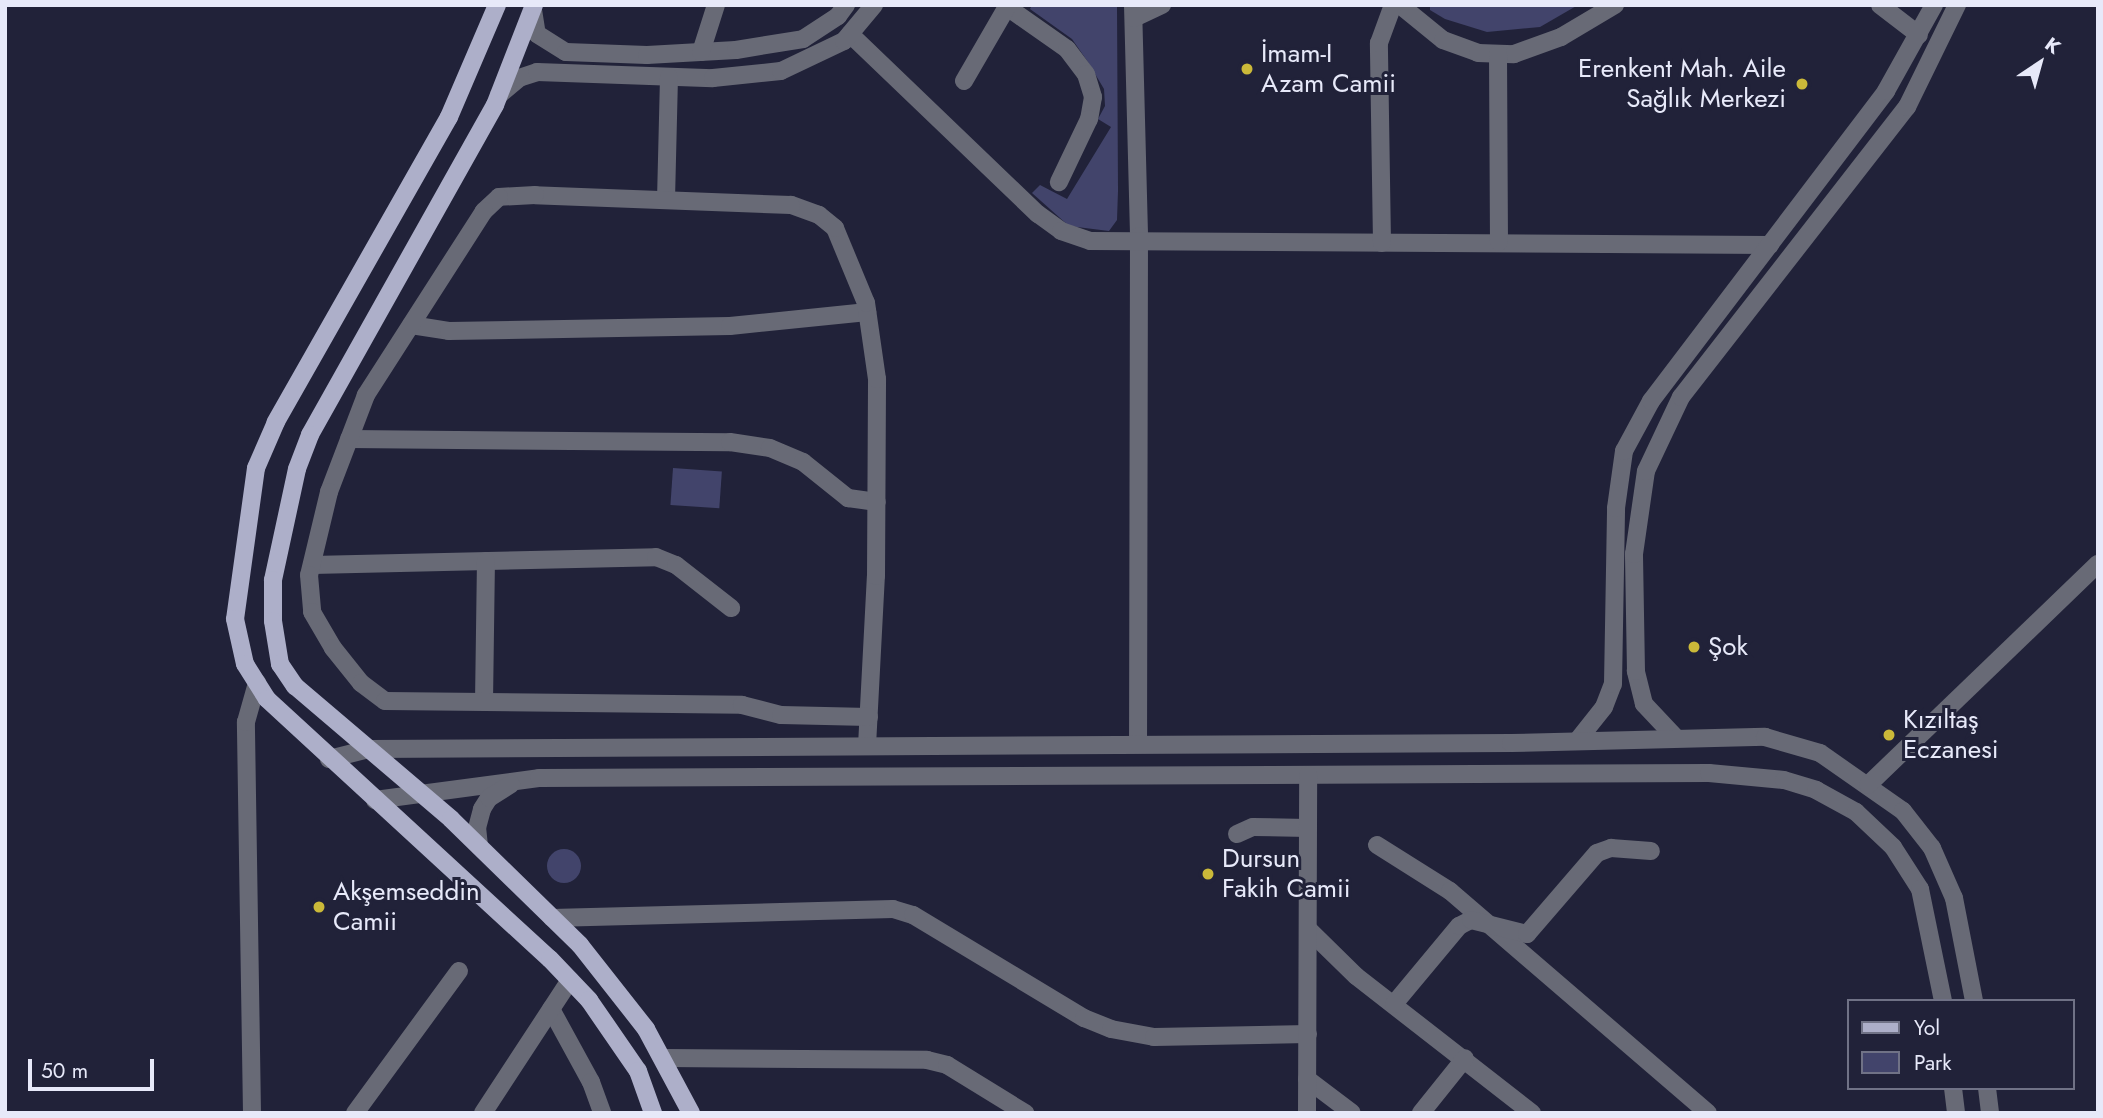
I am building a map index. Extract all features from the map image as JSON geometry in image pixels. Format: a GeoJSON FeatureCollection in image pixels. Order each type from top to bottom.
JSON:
{"type":"FeatureCollection","features":[{"type":"Feature","properties":{"kind":"main road"},"geometry":{"type":"LineString","coordinates":[[497,5],[449,117],[288,400],[256,468],[235,619],[244,664],[267,699],[570,980],[638,1070],[653,1113]]}},
{"type":"Feature","properties":{"kind":"main road"},"geometry":{"type":"LineString","coordinates":[[533,8],[499,95],[310,435],[279,553],[273,621],[279,664],[295,685],[421,793],[552,918],[605,976],[664,1058],[691,1113]]}},
{"type":"Feature","properties":{"kind":"street"},"geometry":{"type":"LineString","coordinates":[[701,52],[716,5]]}},
{"type":"Feature","properties":{"kind":"street"},"geometry":{"type":"LineString","coordinates":[[533,8],[537,34],[566,52],[701,52],[803,38],[838,16],[846,5]]}},
{"type":"Feature","properties":{"kind":"street"},"geometry":{"type":"LineString","coordinates":[[499,95],[519,78],[537,72],[669,77],[781,71],[818,57],[850,34],[874,5]]}},
{"type":"Feature","properties":{"kind":"street"},"geometry":{"type":"LineString","coordinates":[[1138,744],[1139,243],[1133,12],[1162,5]]}},
{"type":"Feature","properties":{"kind":"street"},"geometry":{"type":"LineString","coordinates":[[1382,243],[1379,43],[1393,5]]}},
{"type":"Feature","properties":{"kind":"street"},"geometry":{"type":"LineString","coordinates":[[1401,5],[1417,13],[1443,40],[1478,52],[1498,54],[1514,54],[1561,37],[1615,5]]}},
{"type":"Feature","properties":{"kind":"street"},"geometry":{"type":"LineString","coordinates":[[1880,5],[1919,35]]}},
{"type":"Feature","properties":{"kind":"street"},"geometry":{"type":"LineString","coordinates":[[1577,741],[1604,707],[1613,684],[1616,508],[1624,451],[1651,401],[1886,92],[1934,5]]}},
{"type":"Feature","properties":{"kind":"street"},"geometry":{"type":"LineString","coordinates":[[1676,738],[1644,704],[1636,671],[1634,554],[1646,471],[1681,397],[1907,107],[1957,5]]}},
{"type":"Feature","properties":{"kind":"street"},"geometry":{"type":"LineString","coordinates":[[964,80],[1007,6],[1068,49],[1086,74],[1094,97],[1089,119],[1059,182]]}},
{"type":"Feature","properties":{"kind":"street"},"geometry":{"type":"LineString","coordinates":[[850,34],[1061,231],[1090,241],[1770,245]]}},
{"type":"Feature","properties":{"kind":"street"},"geometry":{"type":"LineString","coordinates":[[1498,54],[1499,242]]}},
{"type":"Feature","properties":{"kind":"street"},"geometry":{"type":"LineString","coordinates":[[666,200],[669,77]]}},
{"type":"Feature","properties":{"kind":"street"},"geometry":{"type":"LineString","coordinates":[[867,746],[869,717],[877,502],[877,379],[867,312],[835,229],[819,215],[791,205],[499,197],[484,211],[366,395],[329,492],[312,565],[313,612],[361,683],[386,701],[742,705],[780,715],[869,717]]}},
{"type":"Feature","properties":{"kind":"street"},"geometry":{"type":"LineString","coordinates":[[411,325],[449,331],[730,326],[867,312]]}},
{"type":"Feature","properties":{"kind":"street"},"geometry":{"type":"LineString","coordinates":[[349,439],[730,442],[781,452],[803,462],[848,498],[877,502]]}},
{"type":"Feature","properties":{"kind":"street"},"geometry":{"type":"LineString","coordinates":[[312,565],[656,557],[676,565],[731,608]]}},
{"type":"Feature","properties":{"kind":"street"},"geometry":{"type":"LineString","coordinates":[[484,702],[486,561]]}},
{"type":"Feature","properties":{"kind":"street"},"geometry":{"type":"LineString","coordinates":[[1868,785],[2098,564]]}},
{"type":"Feature","properties":{"kind":"street"},"geometry":{"type":"LineString","coordinates":[[252,1113],[246,722],[257,683]]}},
{"type":"Feature","properties":{"kind":"street"},"geometry":{"type":"LineString","coordinates":[[329,759],[369,748],[1577,741],[1765,737],[1820,754],[1903,811],[1932,848],[1954,898],[1974,999]]}},
{"type":"Feature","properties":{"kind":"street"},"geometry":{"type":"LineString","coordinates":[[375,800],[517,780],[1709,773],[1784,780],[1816,790],[1856,812],[1893,848],[1920,889],[1943,999]]}},
{"type":"Feature","properties":{"kind":"street"},"geometry":{"type":"LineString","coordinates":[[1307,1113],[1308,775]]}},
{"type":"Feature","properties":{"kind":"street"},"geometry":{"type":"LineString","coordinates":[[479,846],[477,828],[482,809],[489,798],[517,780]]}},
{"type":"Feature","properties":{"kind":"street"},"geometry":{"type":"LineString","coordinates":[[1237,834],[1253,827],[1308,828]]}},
{"type":"Feature","properties":{"kind":"street"},"geometry":{"type":"LineString","coordinates":[[1377,845],[1450,891],[1483,923],[1708,1113]]}},
{"type":"Feature","properties":{"kind":"street"},"geometry":{"type":"LineString","coordinates":[[1394,1004],[1459,926],[1471,920],[1527,934],[1597,853],[1611,848],[1651,850]]}},
{"type":"Feature","properties":{"kind":"street"},"geometry":{"type":"LineString","coordinates":[[552,918],[893,909],[913,915],[1084,1018],[1111,1029],[1154,1037],[1308,1034]]}},
{"type":"Feature","properties":{"kind":"street"},"geometry":{"type":"LineString","coordinates":[[1308,929],[1394,1004],[1532,1113]]}},
{"type":"Feature","properties":{"kind":"street"},"geometry":{"type":"LineString","coordinates":[[355,1113],[459,971]]}},
{"type":"Feature","properties":{"kind":"street"},"geometry":{"type":"LineString","coordinates":[[483,1113],[570,980]]}},
{"type":"Feature","properties":{"kind":"street"},"geometry":{"type":"LineString","coordinates":[[551,1009],[591,1082],[602,1113]]}},
{"type":"Feature","properties":{"kind":"street"},"geometry":{"type":"LineString","coordinates":[[664,1058],[927,1060],[947,1065],[1023,1112]]}},
{"type":"Feature","properties":{"kind":"street"},"geometry":{"type":"LineString","coordinates":[[1421,1113],[1465,1059]]}},
{"type":"Feature","properties":{"kind":"street"},"geometry":{"type":"LineString","coordinates":[[1307,1079],[1352,1113]]}},
{"type":"Feature","properties":{"kind":"street"},"geometry":{"type":"LineString","coordinates":[[1953,1090],[1956,1113]]}},
{"type":"Feature","properties":{"kind":"street"},"geometry":{"type":"LineString","coordinates":[[1987,1090],[1990,1113]]}},
{"type":"Feature","properties":{"kind":"green space"},"geometry":{"type":"Polygon","coordinates":[[[1032,5],[1117,5],[1117,220],[1109,231],[1069,226],[1032,193],[1040,185],[1067,199],[1111,127],[1098,119],[1105,106],[1104,89],[1088,62],[1072,39],[1030,9],[1032,5]]]}},
{"type":"Feature","properties":{"kind":"green space"},"geometry":{"type":"Polygon","coordinates":[[[1430,5],[1578,5],[1540,27],[1487,32],[1445,19],[1430,10],[1430,5]]]}},
{"type":"Feature","properties":{"kind":"green space"},"geometry":{"type":"Polygon","coordinates":[[[673,468],[722,471],[719,508],[670,505],[673,468]]]}},
{"type":"Feature","properties":{"kind":"green space"},"geometry":{"type":"Polygon","coordinates":[[[564,849],[576,854],[581,866],[576,878],[564,883],[552,878],[547,866],[552,854],[564,849]]]}},
{"type":"Feature","properties":{"kind":"place","name":"İmam-I Azam Camii"},"geometry":{"type":"Point","coordinates":[1247,69]}},
{"type":"Feature","properties":{"kind":"place","name":"Erenkent Mah. Aile Sağlık Merkezi"},"geometry":{"type":"Point","coordinates":[1802,84]}},
{"type":"Feature","properties":{"kind":"place","name":"Şok"},"geometry":{"type":"Point","coordinates":[1694,647]}},
{"type":"Feature","properties":{"kind":"place","name":"Kızıltaş Eczanesi"},"geometry":{"type":"Point","coordinates":[1889,735]}},
{"type":"Feature","properties":{"kind":"place","name":"Dursun Fakih Camii"},"geometry":{"type":"Point","coordinates":[1208,874]}},
{"type":"Feature","properties":{"kind":"place","name":"Akşemseddin Camii"},"geometry":{"type":"Point","coordinates":[319,907]}}]}
